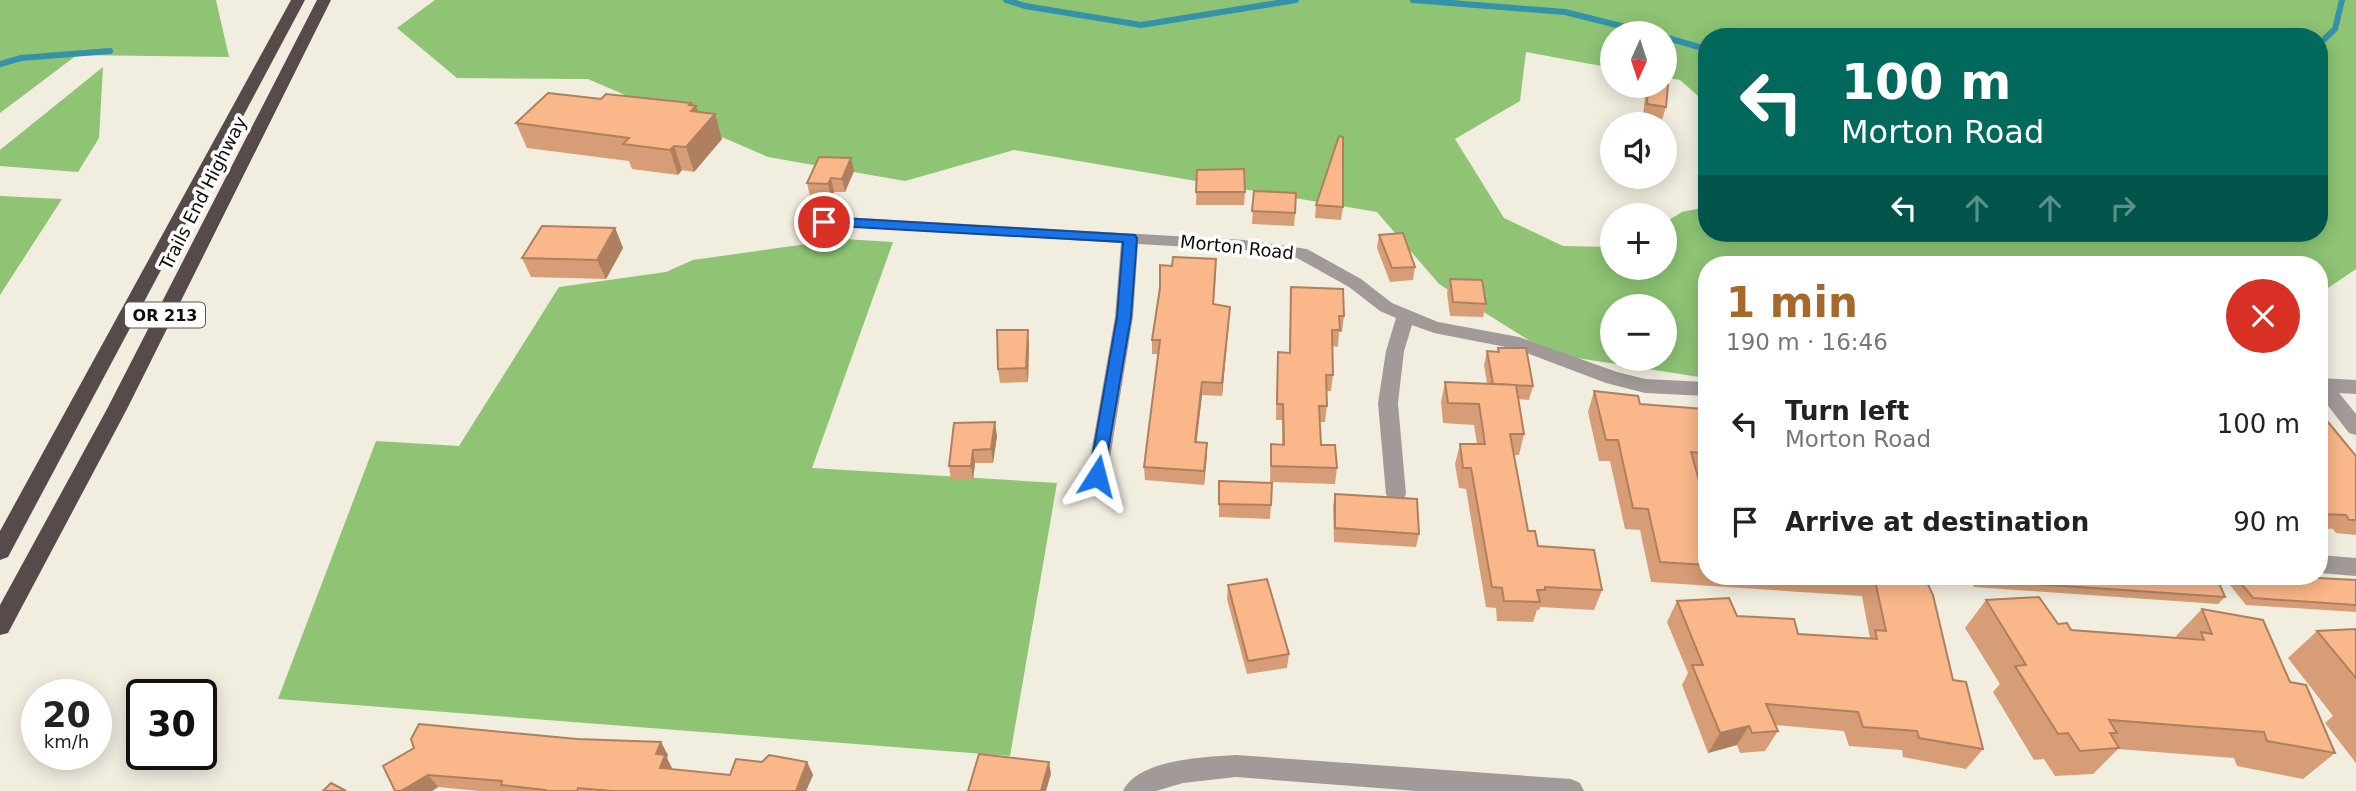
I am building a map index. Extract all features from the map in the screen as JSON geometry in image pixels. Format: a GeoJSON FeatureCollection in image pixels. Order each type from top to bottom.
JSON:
{"type":"FeatureCollection","features":[{"type":"Feature","properties":{"kind":"highway","name":"Trails End Highway"},"geometry":{"type":"LineString","coordinates":[[0,551],[298,0]]}},
{"type":"Feature","properties":{"kind":"highway","name":"Trails End Highway"},"geometry":{"type":"LineString","coordinates":[[0,626],[117,409],[324,0]]}},
{"type":"Feature","properties":{"kind":"street","name":"Morton Road"},"geometry":{"type":"LineString","coordinates":[[824,222],[1244,245],[1301,253],[1331,268],[1386,307],[1434,327],[1539,348],[1624,381],[1645,386],[1698,389]]}},
{"type":"Feature","properties":{"kind":"street"},"geometry":{"type":"LineString","coordinates":[[1097,476],[1124,317],[1130,238]]}},
{"type":"Feature","properties":{"kind":"street"},"geometry":{"type":"LineString","coordinates":[[1396,494],[1388,403],[1395,351],[1405,317]]}},
{"type":"Feature","properties":{"kind":"street"},"geometry":{"type":"LineString","coordinates":[[2328,385],[2356,387]]}},
{"type":"Feature","properties":{"kind":"street"},"geometry":{"type":"LineString","coordinates":[[2328,395],[2356,428]]}},
{"type":"Feature","properties":{"kind":"street"},"geometry":{"type":"LineString","coordinates":[[2328,564],[2356,566]]}},
{"type":"Feature","properties":{"kind":"street"},"geometry":{"type":"LineString","coordinates":[[1140,787],[1196,769],[1236,765],[1571,791]]}},
{"type":"Feature","properties":{"kind":"green space"},"geometry":{"type":"Polygon","coordinates":[[[0,0],[216,0],[229,57],[77,55],[0,113],[0,0]]]}},
{"type":"Feature","properties":{"kind":"green space"},"geometry":{"type":"Polygon","coordinates":[[[435,0],[2356,0],[2356,269],[2328,288],[2328,256],[1698,256],[1698,377],[1661,371],[1677,371],[1677,294],[1600,294],[1600,362],[1551,354],[1439,284],[1377,212],[1014,150],[905,181],[768,157],[588,79],[457,78],[397,28],[435,0]]]}},
{"type":"Feature","properties":{"kind":"green space"},"geometry":{"type":"Polygon","coordinates":[[[103,67],[99,138],[78,172],[0,166],[0,150],[103,67]]]}},
{"type":"Feature","properties":{"kind":"green space"},"geometry":{"type":"Polygon","coordinates":[[[0,196],[62,199],[0,295],[0,196]]]}},
{"type":"Feature","properties":{"kind":"green space"},"geometry":{"type":"Polygon","coordinates":[[[843,239],[893,242],[812,468],[1057,483],[1010,756],[278,699],[376,441],[459,446],[559,287],[666,272],[693,260],[843,239]]]}},
{"type":"Feature","properties":{"kind":"building"},"geometry":{"type":"Polygon","coordinates":[[[548,93],[601,99],[606,94],[691,103],[689,105],[696,106],[691,111],[715,114],[686,147],[674,146],[670,150],[623,144],[629,138],[516,123],[548,93]]]}},
{"type":"Feature","properties":{"kind":"building"},"geometry":{"type":"Polygon","coordinates":[[[1647,98],[1667,98],[1666,107],[1647,104],[1647,98]]]}},
{"type":"Feature","properties":{"kind":"building"},"geometry":{"type":"Polygon","coordinates":[[[1339,136],[1343,137],[1343,207],[1316,205],[1339,136]]]}},
{"type":"Feature","properties":{"kind":"building"},"geometry":{"type":"Polygon","coordinates":[[[819,157],[851,158],[842,179],[831,178],[828,184],[807,183],[819,157]]]}},
{"type":"Feature","properties":{"kind":"building"},"geometry":{"type":"Polygon","coordinates":[[[1244,169],[1245,192],[1196,192],[1197,170],[1244,169]]]}},
{"type":"Feature","properties":{"kind":"building"},"geometry":{"type":"Polygon","coordinates":[[[1254,191],[1296,193],[1295,213],[1252,211],[1254,191]]]}},
{"type":"Feature","properties":{"kind":"building"},"geometry":{"type":"Polygon","coordinates":[[[542,226],[615,228],[597,260],[522,258],[542,226]]]}},
{"type":"Feature","properties":{"kind":"building"},"geometry":{"type":"Polygon","coordinates":[[[1403,233],[1415,267],[1392,268],[1379,235],[1403,233]]]}},
{"type":"Feature","properties":{"kind":"building"},"geometry":{"type":"Polygon","coordinates":[[[1173,257],[1216,259],[1213,304],[1230,307],[1222,383],[1202,382],[1195,442],[1207,443],[1204,471],[1144,467],[1160,340],[1152,340],[1160,288],[1160,265],[1172,266],[1173,257]]]}},
{"type":"Feature","properties":{"kind":"building"},"geometry":{"type":"Polygon","coordinates":[[[1450,279],[1482,280],[1486,304],[1453,302],[1450,279]]]}},
{"type":"Feature","properties":{"kind":"building"},"geometry":{"type":"Polygon","coordinates":[[[1291,287],[1343,289],[1344,316],[1339,316],[1340,330],[1332,330],[1333,375],[1326,375],[1327,406],[1319,406],[1321,445],[1335,445],[1337,468],[1271,466],[1271,444],[1284,445],[1283,404],[1277,404],[1278,352],[1290,353],[1291,287]]]}},
{"type":"Feature","properties":{"kind":"building"},"geometry":{"type":"Polygon","coordinates":[[[997,330],[1028,330],[1026,368],[998,369],[997,330]]]}},
{"type":"Feature","properties":{"kind":"building"},"geometry":{"type":"Polygon","coordinates":[[[1498,348],[1526,348],[1533,386],[1493,384],[1487,351],[1499,352],[1498,348]]]}},
{"type":"Feature","properties":{"kind":"building"},"geometry":{"type":"Polygon","coordinates":[[[1445,382],[1516,385],[1524,434],[1510,434],[1528,531],[1535,531],[1538,546],[1594,550],[1602,590],[1545,587],[1545,590],[1537,590],[1540,602],[1504,601],[1502,588],[1492,587],[1471,468],[1463,468],[1460,444],[1485,444],[1479,404],[1448,403],[1445,382]]]}},
{"type":"Feature","properties":{"kind":"building"},"geometry":{"type":"Polygon","coordinates":[[[1594,391],[1638,396],[1640,404],[1698,409],[1698,452],[1691,452],[1698,477],[1698,564],[1660,562],[1648,509],[1633,508],[1618,440],[1606,440],[1594,391]]]}},
{"type":"Feature","properties":{"kind":"building"},"geometry":{"type":"Polygon","coordinates":[[[995,422],[991,449],[973,450],[971,466],[949,466],[954,423],[995,422]]]}},
{"type":"Feature","properties":{"kind":"building"},"geometry":{"type":"Polygon","coordinates":[[[2328,422],[2356,456],[2356,520],[2349,520],[2346,515],[2328,514],[2328,422]]]}},
{"type":"Feature","properties":{"kind":"building"},"geometry":{"type":"Polygon","coordinates":[[[1219,481],[1272,483],[1271,505],[1219,504],[1219,481]]]}},
{"type":"Feature","properties":{"kind":"building"},"geometry":{"type":"Polygon","coordinates":[[[1335,494],[1417,499],[1419,534],[1335,528],[1335,494]]]}},
{"type":"Feature","properties":{"kind":"building"},"geometry":{"type":"Polygon","coordinates":[[[1267,579],[1289,654],[1248,661],[1228,585],[1267,579]]]}},
{"type":"Feature","properties":{"kind":"building"},"geometry":{"type":"Polygon","coordinates":[[[2328,579],[2356,580],[2356,605],[2253,598],[2242,585],[2328,585],[2328,579]]]}},
{"type":"Feature","properties":{"kind":"building"},"geometry":{"type":"Polygon","coordinates":[[[1876,585],[1928,585],[1953,680],[1966,682],[1983,749],[1919,738],[1917,731],[1863,727],[1858,712],[1766,704],[1778,731],[1752,733],[1749,726],[1720,733],[1692,665],[1703,665],[1677,601],[1729,598],[1737,616],[1794,619],[1798,634],[1877,639],[1875,630],[1886,631],[1876,585]]]}},
{"type":"Feature","properties":{"kind":"building"},"geometry":{"type":"Polygon","coordinates":[[[2051,585],[2220,585],[2225,597],[2051,585]]]}},
{"type":"Feature","properties":{"kind":"building"},"geometry":{"type":"Polygon","coordinates":[[[2039,597],[2058,624],[2067,623],[2071,630],[2204,640],[2201,632],[2212,634],[2202,609],[2263,620],[2290,682],[2306,685],[2335,753],[2267,741],[2264,732],[2109,720],[2117,733],[2110,733],[2119,748],[2080,751],[2068,733],[2058,734],[2015,666],[2026,665],[1986,600],[2039,597]]]}},
{"type":"Feature","properties":{"kind":"building"},"geometry":{"type":"Polygon","coordinates":[[[2356,629],[2356,678],[2317,631],[2356,629]]]}},
{"type":"Feature","properties":{"kind":"building"},"geometry":{"type":"Polygon","coordinates":[[[419,724],[577,739],[661,742],[656,754],[665,755],[660,768],[730,775],[736,759],[762,762],[769,755],[807,762],[796,791],[612,791],[578,788],[577,791],[544,791],[501,785],[502,781],[428,775],[401,791],[395,791],[383,766],[414,748],[411,739],[419,724]]]}},
{"type":"Feature","properties":{"kind":"building"},"geometry":{"type":"Polygon","coordinates":[[[979,754],[1049,762],[1041,791],[968,791],[979,754]]]}},
{"type":"Feature","properties":{"kind":"building"},"geometry":{"type":"Polygon","coordinates":[[[331,783],[346,791],[323,791],[331,783]]]}},
{"type":"Feature","properties":{"kind":"waterway"},"geometry":{"type":"LineString","coordinates":[[1006,0],[1025,6],[1141,25],[1296,0]]}},
{"type":"Feature","properties":{"kind":"waterway"},"geometry":{"type":"LineString","coordinates":[[1413,0],[1565,12],[1601,21]]}},
{"type":"Feature","properties":{"kind":"waterway"},"geometry":{"type":"LineString","coordinates":[[2328,36],[2335,29],[2342,0]]}},
{"type":"Feature","properties":{"kind":"waterway"},"geometry":{"type":"LineString","coordinates":[[1677,41],[1698,47]]}},
{"type":"Feature","properties":{"kind":"waterway"},"geometry":{"type":"LineString","coordinates":[[0,64],[21,58],[110,51]]}},
{"type":"Feature","properties":{"kind":"route"},"geometry":{"type":"LineString","coordinates":[[824,222],[1130,238],[1124,317],[1097,476]]}}]}
